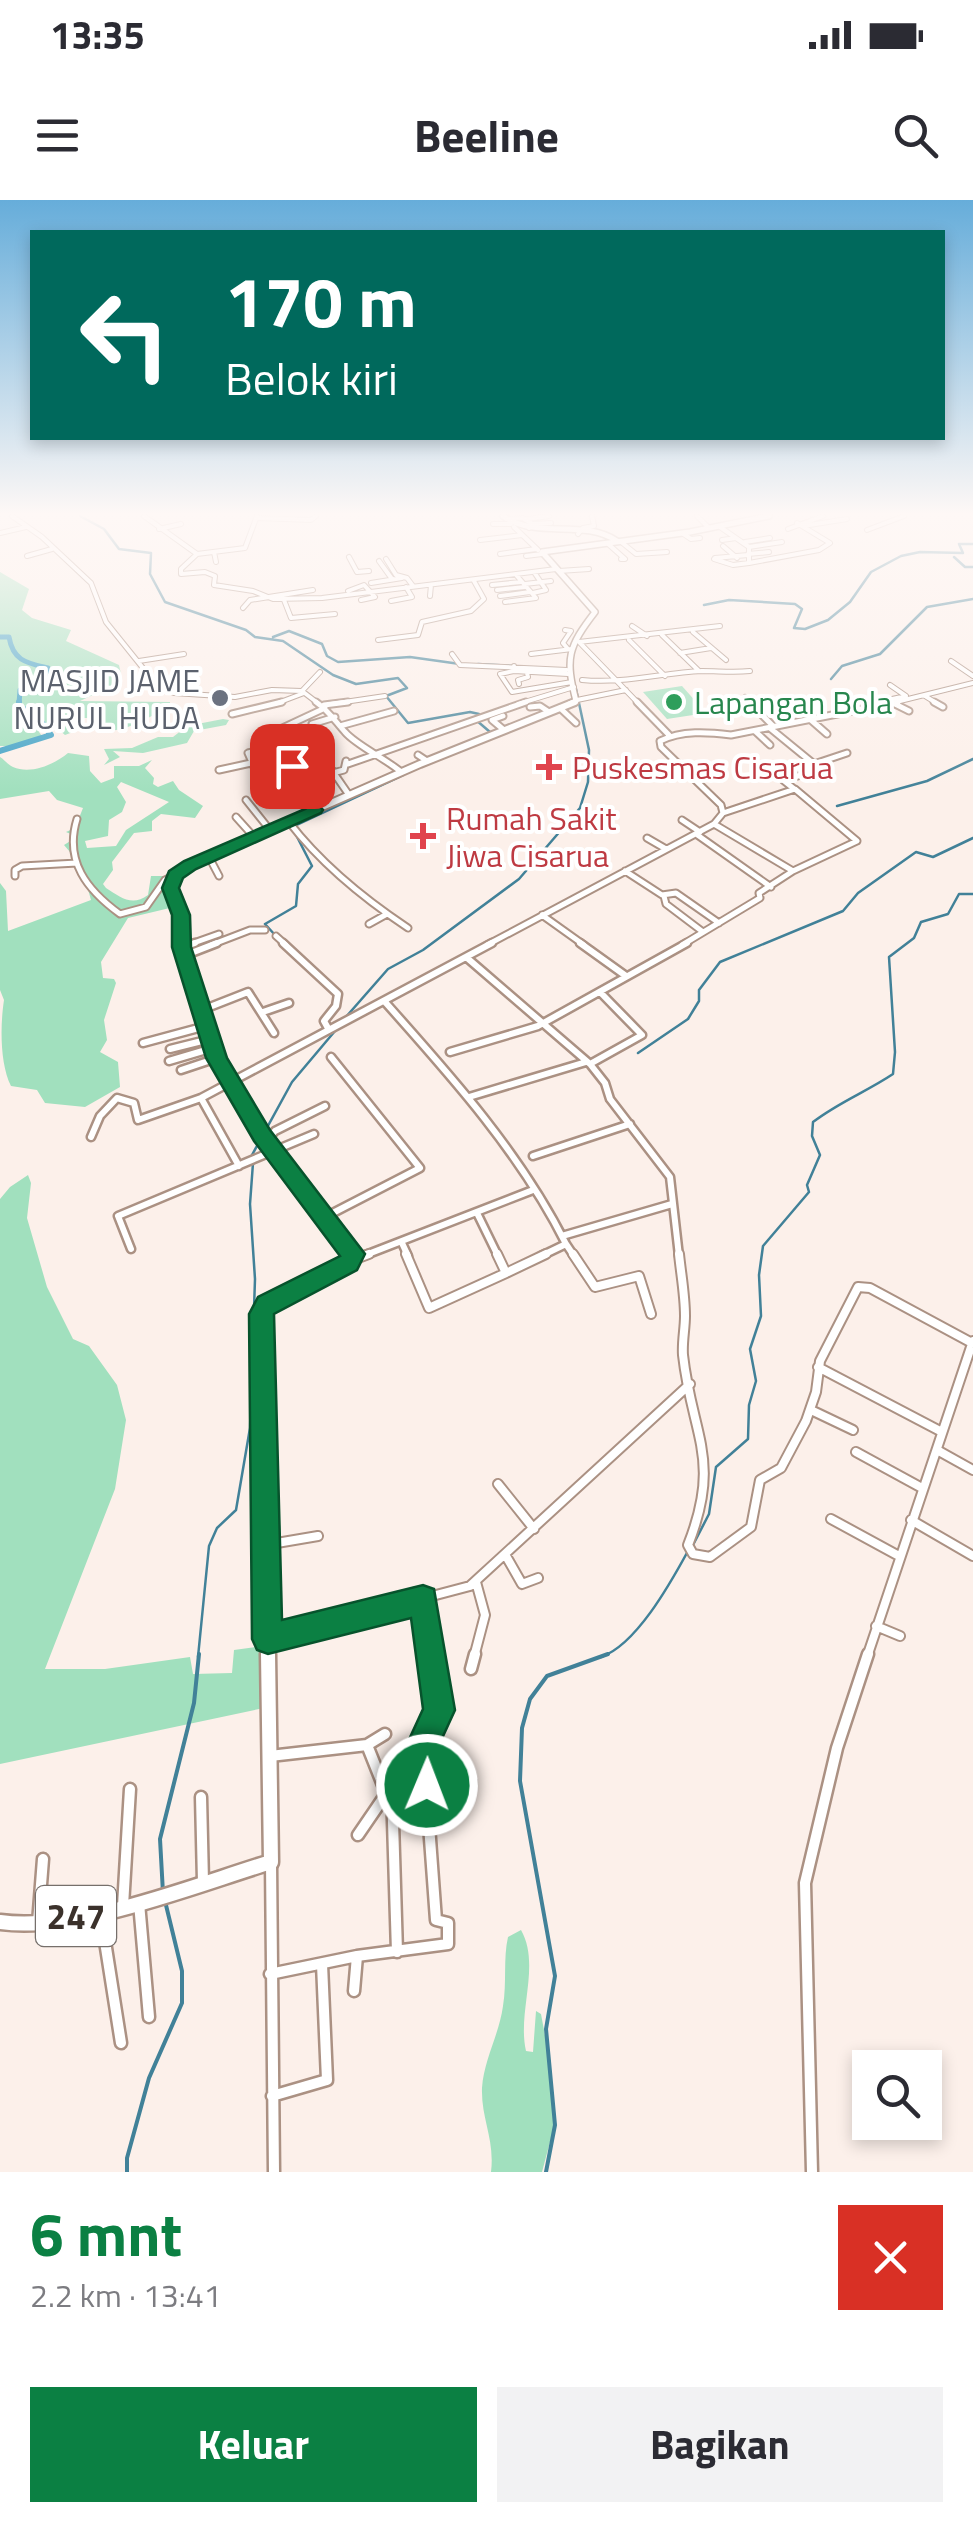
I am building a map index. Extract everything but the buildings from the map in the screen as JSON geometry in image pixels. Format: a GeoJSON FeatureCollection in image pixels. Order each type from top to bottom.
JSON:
{"type":"FeatureCollection","features":[{"type":"Feature","properties":{"kind":"main road"},"geometry":{"type":"LineString","coordinates":[[271,1862],[263,1309],[352,1260],[353,1254],[264,1139],[217,1058],[183,951],[181,915],[170,888],[175,875],[209,857],[401,772],[579,700],[570,678],[570,649],[595,614],[590,608]]}},
{"type":"Feature","properties":{"kind":"main road","name":"247"},"geometry":{"type":"LineString","coordinates":[[0,1922],[22,1927],[123,1906],[271,1862]]}},
{"type":"Feature","properties":{"kind":"street"},"geometry":{"type":"LineString","coordinates":[[98,608],[159,688],[174,693],[238,697],[266,690],[303,691],[336,717],[350,736],[378,752],[401,772]]}},
{"type":"Feature","properties":{"kind":"street"},"geometry":{"type":"LineString","coordinates":[[288,608],[292,618],[335,614]]}},
{"type":"Feature","properties":{"kind":"street"},"geometry":{"type":"LineString","coordinates":[[378,640],[418,635],[422,622],[477,608]]}},
{"type":"Feature","properties":{"kind":"street"},"geometry":{"type":"LineString","coordinates":[[632,626],[648,637]]}},
{"type":"Feature","properties":{"kind":"street"},"geometry":{"type":"LineString","coordinates":[[577,640],[629,640],[720,626]]}},
{"type":"Feature","properties":{"kind":"street"},"geometry":{"type":"LineString","coordinates":[[565,630],[571,631],[563,643],[570,649]]}},
{"type":"Feature","properties":{"kind":"street"},"geometry":{"type":"LineString","coordinates":[[692,631],[726,660]]}},
{"type":"Feature","properties":{"kind":"street"},"geometry":{"type":"LineString","coordinates":[[662,635],[700,672]]}},
{"type":"Feature","properties":{"kind":"street"},"geometry":{"type":"LineString","coordinates":[[577,640],[670,736]]}},
{"type":"Feature","properties":{"kind":"street"},"geometry":{"type":"LineString","coordinates":[[629,640],[665,676]]}},
{"type":"Feature","properties":{"kind":"street"},"geometry":{"type":"LineString","coordinates":[[680,653],[712,648]]}},
{"type":"Feature","properties":{"kind":"street"},"geometry":{"type":"LineString","coordinates":[[532,654],[570,649]]}},
{"type":"Feature","properties":{"kind":"street"},"geometry":{"type":"LineString","coordinates":[[139,661],[173,652],[184,654]]}},
{"type":"Feature","properties":{"kind":"street"},"geometry":{"type":"LineString","coordinates":[[452,654],[460,665],[514,668],[570,678]]}},
{"type":"Feature","properties":{"kind":"street"},"geometry":{"type":"LineString","coordinates":[[951,662],[973,679]]}},
{"type":"Feature","properties":{"kind":"street"},"geometry":{"type":"LineString","coordinates":[[514,668],[570,678],[515,693],[508,689],[500,674],[514,668]]}},
{"type":"Feature","properties":{"kind":"street"},"geometry":{"type":"LineString","coordinates":[[582,680],[618,682],[700,672],[722,676],[750,670]]}},
{"type":"Feature","properties":{"kind":"street"},"geometry":{"type":"LineString","coordinates":[[232,714],[260,710],[303,691],[320,672]]}},
{"type":"Feature","properties":{"kind":"street"},"geometry":{"type":"LineString","coordinates":[[519,684],[518,680],[528,677],[527,673]]}},
{"type":"Feature","properties":{"kind":"street"},"geometry":{"type":"LineString","coordinates":[[592,678],[611,674]]}},
{"type":"Feature","properties":{"kind":"street"},"geometry":{"type":"LineString","coordinates":[[295,783],[335,773],[346,762],[506,706],[570,678]]}},
{"type":"Feature","properties":{"kind":"street"},"geometry":{"type":"LineString","coordinates":[[723,813],[707,790],[660,741],[670,736],[708,732],[730,736],[811,720],[924,695],[973,679]]}},
{"type":"Feature","properties":{"kind":"street"},"geometry":{"type":"LineString","coordinates":[[890,685],[906,696]]}},
{"type":"Feature","properties":{"kind":"street"},"geometry":{"type":"LineString","coordinates":[[579,700],[627,690]]}},
{"type":"Feature","properties":{"kind":"street"},"geometry":{"type":"LineString","coordinates":[[875,692],[909,711]]}},
{"type":"Feature","properties":{"kind":"street"},"geometry":{"type":"LineString","coordinates":[[924,695],[943,707]]}},
{"type":"Feature","properties":{"kind":"street"},"geometry":{"type":"LineString","coordinates":[[278,730],[324,707],[385,696]]}},
{"type":"Feature","properties":{"kind":"street"},"geometry":{"type":"LineString","coordinates":[[450,1052],[545,1022],[748,908],[760,899],[760,893],[794,872],[857,842],[783,780],[820,770],[745,697]]}},
{"type":"Feature","properties":{"kind":"street"},"geometry":{"type":"LineString","coordinates":[[888,702],[914,697]]}},
{"type":"Feature","properties":{"kind":"street"},"geometry":{"type":"LineString","coordinates":[[530,708],[539,705],[550,712]]}},
{"type":"Feature","properties":{"kind":"street"},"geometry":{"type":"LineString","coordinates":[[560,708],[576,723]]}},
{"type":"Feature","properties":{"kind":"street"},"geometry":{"type":"LineString","coordinates":[[340,726],[394,711]]}},
{"type":"Feature","properties":{"kind":"street"},"geometry":{"type":"LineString","coordinates":[[504,716],[492,720],[504,730]]}},
{"type":"Feature","properties":{"kind":"street"},"geometry":{"type":"LineString","coordinates":[[323,747],[312,724],[336,717]]}},
{"type":"Feature","properties":{"kind":"street"},"geometry":{"type":"LineString","coordinates":[[811,720],[827,734]]}},
{"type":"Feature","properties":{"kind":"street"},"geometry":{"type":"LineString","coordinates":[[755,731],[770,745]]}},
{"type":"Feature","properties":{"kind":"street"},"geometry":{"type":"LineString","coordinates":[[350,736],[362,733]]}},
{"type":"Feature","properties":{"kind":"street"},"geometry":{"type":"LineString","coordinates":[[219,770],[253,766],[248,753],[315,737]]}},
{"type":"Feature","properties":{"kind":"street"},"geometry":{"type":"LineString","coordinates":[[292,752],[323,747]]}},
{"type":"Feature","properties":{"kind":"street"},"geometry":{"type":"LineString","coordinates":[[314,760],[313,756],[323,747]]}},
{"type":"Feature","properties":{"kind":"street"},"geometry":{"type":"LineString","coordinates":[[814,764],[847,753]]}},
{"type":"Feature","properties":{"kind":"street"},"geometry":{"type":"LineString","coordinates":[[418,754],[427,761]]}},
{"type":"Feature","properties":{"kind":"street"},"geometry":{"type":"LineString","coordinates":[[315,810],[299,795],[290,768],[314,760],[327,763],[350,795]]}},
{"type":"Feature","properties":{"kind":"street"},"geometry":{"type":"LineString","coordinates":[[91,1137],[100,1116],[117,1098],[134,1103],[138,1120],[201,1098],[698,834],[723,813],[793,788]]}},
{"type":"Feature","properties":{"kind":"street"},"geometry":{"type":"LineString","coordinates":[[246,800],[270,830]]}},
{"type":"Feature","properties":{"kind":"street"},"geometry":{"type":"LineString","coordinates":[[236,818],[254,837]]}},
{"type":"Feature","properties":{"kind":"street"},"geometry":{"type":"LineString","coordinates":[[77,819],[70,842],[86,888],[120,914],[146,907],[165,880],[175,875]]}},
{"type":"Feature","properties":{"kind":"street"},"geometry":{"type":"LineString","coordinates":[[682,820],[771,887]]}},
{"type":"Feature","properties":{"kind":"street"},"geometry":{"type":"LineString","coordinates":[[290,822],[314,854],[408,928]]}},
{"type":"Feature","properties":{"kind":"street"},"geometry":{"type":"LineString","coordinates":[[714,824],[794,872]]}},
{"type":"Feature","properties":{"kind":"street"},"geometry":{"type":"LineString","coordinates":[[678,833],[687,839]]}},
{"type":"Feature","properties":{"kind":"street"},"geometry":{"type":"LineString","coordinates":[[647,838],[667,849]]}},
{"type":"Feature","properties":{"kind":"street"},"geometry":{"type":"LineString","coordinates":[[734,860],[755,849]]}},
{"type":"Feature","properties":{"kind":"street"},"geometry":{"type":"LineString","coordinates":[[209,857],[219,876]]}},
{"type":"Feature","properties":{"kind":"street"},"geometry":{"type":"LineString","coordinates":[[16,876],[14,870],[22,866],[77,863]]}},
{"type":"Feature","properties":{"kind":"street"},"geometry":{"type":"LineString","coordinates":[[626,871],[664,896],[666,904],[703,932]]}},
{"type":"Feature","properties":{"kind":"street"},"geometry":{"type":"LineString","coordinates":[[664,896],[676,893],[719,923]]}},
{"type":"Feature","properties":{"kind":"street"},"geometry":{"type":"LineString","coordinates":[[369,924],[386,914]]}},
{"type":"Feature","properties":{"kind":"street"},"geometry":{"type":"LineString","coordinates":[[542,915],[626,976]]}},
{"type":"Feature","properties":{"kind":"street"},"geometry":{"type":"LineString","coordinates":[[183,951],[250,930],[265,930]]}},
{"type":"Feature","properties":{"kind":"street"},"geometry":{"type":"LineString","coordinates":[[183,951],[219,934]]}},
{"type":"Feature","properties":{"kind":"street"},"geometry":{"type":"LineString","coordinates":[[276,936],[338,994],[336,1006],[324,1021],[335,1027]]}},
{"type":"Feature","properties":{"kind":"street"},"geometry":{"type":"LineString","coordinates":[[465,956],[589,1063],[630,1124],[669,1172],[685,1312],[683,1354],[701,1432],[706,1496],[688,1545],[693,1554],[706,1558],[751,1526],[760,1480],[781,1468],[811,1410],[818,1367],[854,1290],[863,1286],[972,1342],[837,1748],[803,1894],[812,2172]]}},
{"type":"Feature","properties":{"kind":"street"},"geometry":{"type":"LineString","coordinates":[[201,1011],[248,992],[274,1033]]}},
{"type":"Feature","properties":{"kind":"street"},"geometry":{"type":"LineString","coordinates":[[469,1097],[589,1063],[642,1035],[600,992]]}},
{"type":"Feature","properties":{"kind":"street"},"geometry":{"type":"LineString","coordinates":[[385,1002],[469,1097],[595,1287],[638,1276],[651,1314]]}},
{"type":"Feature","properties":{"kind":"street"},"geometry":{"type":"LineString","coordinates":[[263,1012],[289,1003]]}},
{"type":"Feature","properties":{"kind":"street"},"geometry":{"type":"LineString","coordinates":[[143,1043],[206,1026]]}},
{"type":"Feature","properties":{"kind":"street"},"geometry":{"type":"LineString","coordinates":[[170,1050],[212,1044]]}},
{"type":"Feature","properties":{"kind":"street"},"geometry":{"type":"LineString","coordinates":[[169,1061],[212,1044]]}},
{"type":"Feature","properties":{"kind":"street"},"geometry":{"type":"LineString","coordinates":[[326,1216],[420,1168],[331,1057]]}},
{"type":"Feature","properties":{"kind":"street"},"geometry":{"type":"LineString","coordinates":[[181,1070],[217,1058]]}},
{"type":"Feature","properties":{"kind":"street"},"geometry":{"type":"LineString","coordinates":[[201,1098],[239,1166]]}},
{"type":"Feature","properties":{"kind":"street"},"geometry":{"type":"LineString","coordinates":[[264,1139],[325,1106]]}},
{"type":"Feature","properties":{"kind":"street"},"geometry":{"type":"LineString","coordinates":[[533,1156],[630,1124]]}},
{"type":"Feature","properties":{"kind":"street"},"geometry":{"type":"LineString","coordinates":[[131,1249],[118,1216],[314,1134]]}},
{"type":"Feature","properties":{"kind":"street"},"geometry":{"type":"LineString","coordinates":[[352,1260],[533,1190]]}},
{"type":"Feature","properties":{"kind":"street"},"geometry":{"type":"LineString","coordinates":[[402,1243],[429,1308],[564,1240],[672,1204]]}},
{"type":"Feature","properties":{"kind":"street"},"geometry":{"type":"LineString","coordinates":[[477,1213],[506,1272]]}},
{"type":"Feature","properties":{"kind":"street"},"geometry":{"type":"LineString","coordinates":[[818,1367],[942,1432]]}},
{"type":"Feature","properties":{"kind":"street"},"geometry":{"type":"LineString","coordinates":[[268,1639],[423,1600],[476,1582],[690,1384]]}},
{"type":"Feature","properties":{"kind":"street"},"geometry":{"type":"LineString","coordinates":[[811,1410],[853,1430]]}},
{"type":"Feature","properties":{"kind":"street"},"geometry":{"type":"LineString","coordinates":[[937,1450],[973,1470]]}},
{"type":"Feature","properties":{"kind":"street"},"geometry":{"type":"LineString","coordinates":[[856,1452],[922,1488]]}},
{"type":"Feature","properties":{"kind":"street"},"geometry":{"type":"LineString","coordinates":[[498,1484],[534,1529]]}},
{"type":"Feature","properties":{"kind":"street"},"geometry":{"type":"LineString","coordinates":[[831,1519],[898,1556]]}},
{"type":"Feature","properties":{"kind":"street"},"geometry":{"type":"LineString","coordinates":[[912,1520],[973,1555]]}},
{"type":"Feature","properties":{"kind":"street"},"geometry":{"type":"LineString","coordinates":[[266,1545],[318,1536]]}},
{"type":"Feature","properties":{"kind":"street"},"geometry":{"type":"LineString","coordinates":[[506,1556],[522,1584],[538,1578]]}},
{"type":"Feature","properties":{"kind":"street"},"geometry":{"type":"LineString","coordinates":[[471,1669],[485,1620],[476,1582]]}},
{"type":"Feature","properties":{"kind":"street"},"geometry":{"type":"LineString","coordinates":[[358,1835],[423,1744],[439,1710],[423,1600]]}},
{"type":"Feature","properties":{"kind":"street"},"geometry":{"type":"LineString","coordinates":[[876,1626],[900,1636]]}},
{"type":"Feature","properties":{"kind":"street"},"geometry":{"type":"LineString","coordinates":[[270,1756],[366,1745],[385,1734]]}},
{"type":"Feature","properties":{"kind":"street"},"geometry":{"type":"LineString","coordinates":[[270,1974],[356,1956],[448,1944],[448,1923],[436,1920],[423,1744]]}},
{"type":"Feature","properties":{"kind":"street"},"geometry":{"type":"LineString","coordinates":[[366,1745],[389,1792],[397,1952]]}},
{"type":"Feature","properties":{"kind":"street"},"geometry":{"type":"LineString","coordinates":[[123,1906],[130,1790]]}},
{"type":"Feature","properties":{"kind":"street"},"geometry":{"type":"LineString","coordinates":[[201,1797],[203,1882]]}},
{"type":"Feature","properties":{"kind":"street"},"geometry":{"type":"LineString","coordinates":[[38,1924],[44,1858]]}},
{"type":"Feature","properties":{"kind":"street"},"geometry":{"type":"LineString","coordinates":[[271,1862],[274,2172]]}},
{"type":"Feature","properties":{"kind":"street"},"geometry":{"type":"LineString","coordinates":[[146,1900],[149,2017]]}},
{"type":"Feature","properties":{"kind":"street"},"geometry":{"type":"LineString","coordinates":[[100,1911],[103,1959],[115,2002],[120,2042]]}},
{"type":"Feature","properties":{"kind":"street"},"geometry":{"type":"LineString","coordinates":[[354,1991],[356,1956]]}},
{"type":"Feature","properties":{"kind":"street"},"geometry":{"type":"LineString","coordinates":[[272,2096],[327,2080],[322,1964]]}},
{"type":"Feature","properties":{"kind":"green space"},"geometry":{"type":"Polygon","coordinates":[[[0,608],[23,608],[32,618],[71,630],[66,641],[119,665],[121,674],[110,687],[80,701],[170,702],[170,708],[120,729],[100,730],[90,726],[95,718],[82,718],[68,724],[73,732],[65,735],[58,729],[43,728],[39,732],[42,736],[17,746],[0,746],[0,608]]]}},
{"type":"Feature","properties":{"kind":"green space","name":"Lapangan Bola"},"geometry":{"type":"Polygon","coordinates":[[[682,686],[706,713],[667,719],[643,692],[682,686]]]}},
{"type":"Feature","properties":{"kind":"green space"},"geometry":{"type":"Polygon","coordinates":[[[229,720],[226,725],[194,731],[187,743],[143,753],[113,751],[120,757],[104,765],[109,759],[104,749],[132,748],[158,737],[173,737],[187,726],[229,720]]]}},
{"type":"Feature","properties":{"kind":"green space"},"geometry":{"type":"Polygon","coordinates":[[[68,753],[89,756],[90,771],[101,783],[114,778],[114,766],[139,766],[152,760],[145,768],[154,778],[153,784],[158,787],[173,781],[179,790],[203,806],[195,818],[161,814],[152,821],[152,831],[134,833],[112,862],[113,870],[103,884],[121,897],[137,900],[148,895],[151,876],[165,876],[174,907],[128,918],[101,962],[103,978],[114,979],[116,983],[104,1020],[107,1040],[100,1052],[118,1062],[120,1087],[85,1107],[45,1103],[37,1090],[11,1086],[2,1044],[0,883],[6,891],[8,931],[91,900],[78,854],[64,845],[72,840],[73,835],[66,832],[75,828],[83,808],[57,800],[49,791],[0,799],[0,757],[13,767],[27,770],[50,764],[68,753]],[[121,782],[117,787],[126,802],[122,812],[109,820],[108,836],[85,841],[87,848],[116,846],[126,830],[169,802],[121,782]]]}},
{"type":"Feature","properties":{"kind":"green space"},"geometry":{"type":"Polygon","coordinates":[[[28,1175],[31,1183],[27,1218],[47,1287],[73,1339],[89,1346],[117,1385],[126,1420],[115,1489],[45,1669],[105,1669],[190,1657],[193,1674],[232,1673],[234,1650],[264,1646],[264,1708],[0,1764],[0,1199],[28,1175]]]}},
{"type":"Feature","properties":{"kind":"green space"},"geometry":{"type":"Polygon","coordinates":[[[521,1930],[529,1958],[526,2051],[533,2052],[536,2011],[541,2014],[551,2068],[555,2123],[542,2172],[491,2172],[483,2077],[503,2006],[508,1937],[521,1930]]]}},
{"type":"Feature","properties":{"kind":"waterway"},"geometry":{"type":"LineString","coordinates":[[182,608],[246,630],[255,637],[283,641],[333,675],[356,684],[398,678],[407,688],[386,696],[408,723],[470,712],[479,714],[476,720],[490,732]]}},
{"type":"Feature","properties":{"kind":"waterway"},"geometry":{"type":"LineString","coordinates":[[801,608],[794,628],[805,629],[828,620],[843,608]]}},
{"type":"Feature","properties":{"kind":"waterway"},"geometry":{"type":"LineString","coordinates":[[831,679],[842,666],[880,654],[926,608]]}},
{"type":"Feature","properties":{"kind":"waterway"},"geometry":{"type":"LineString","coordinates":[[273,637],[289,631],[322,644],[327,656],[338,662],[410,657],[460,664]]}},
{"type":"Feature","properties":{"kind":"waterway"},"geometry":{"type":"LineString","coordinates":[[0,637],[9,637],[22,660],[48,668],[50,673],[20,690],[19,704]]}},
{"type":"Feature","properties":{"kind":"waterway"},"geometry":{"type":"LineString","coordinates":[[478,664],[513,666]]}},
{"type":"Feature","properties":{"kind":"waterway"},"geometry":{"type":"LineString","coordinates":[[345,1018],[388,969],[423,950],[519,879],[580,808],[588,782],[589,750],[576,689]]}},
{"type":"Feature","properties":{"kind":"waterway"},"geometry":{"type":"LineString","coordinates":[[0,751],[51,735],[34,712],[19,708],[19,704]]}},
{"type":"Feature","properties":{"kind":"waterway"},"geometry":{"type":"LineString","coordinates":[[837,806],[927,781],[973,759]]}},
{"type":"Feature","properties":{"kind":"waterway"},"geometry":{"type":"LineString","coordinates":[[275,935],[265,924],[296,906],[298,884],[312,866],[292,827],[403,775]]}},
{"type":"Feature","properties":{"kind":"waterway"},"geometry":{"type":"LineString","coordinates":[[638,1053],[688,1019],[699,1001],[699,990],[720,962],[843,911],[858,893],[916,852],[933,857],[973,838]]}},
{"type":"Feature","properties":{"kind":"waterway"},"geometry":{"type":"LineString","coordinates":[[693,1545],[709,1514],[716,1467],[748,1439],[749,1405],[756,1381],[750,1349],[761,1316],[759,1275],[763,1246],[809,1192],[807,1185],[820,1155],[812,1136],[813,1122],[893,1074],[889,957],[914,938],[921,922],[948,914],[959,894],[973,894]]}},
{"type":"Feature","properties":{"kind":"waterway"},"geometry":{"type":"LineString","coordinates":[[252,1155],[292,1082],[335,1031]]}},
{"type":"Feature","properties":{"kind":"waterway"},"geometry":{"type":"LineString","coordinates":[[198,1657],[209,1546],[217,1528],[236,1510],[250,1428],[255,1279],[250,1204],[253,1163]]}},
{"type":"Feature","properties":{"kind":"waterway"},"geometry":{"type":"LineString","coordinates":[[604,1656],[639,1627],[688,1551]]}},
{"type":"Feature","properties":{"kind":"waterway"},"geometry":{"type":"LineString","coordinates":[[163,1893],[160,1839],[194,1703],[199,1654]]}},
{"type":"Feature","properties":{"kind":"waterway"},"geometry":{"type":"LineString","coordinates":[[604,1656],[608,1654]]}},
{"type":"Feature","properties":{"kind":"waterway"},"geometry":{"type":"LineString","coordinates":[[546,2172],[555,2125],[546,2029],[555,1976],[520,1781],[522,1728],[530,1699],[547,1676],[604,1656]]}},
{"type":"Feature","properties":{"kind":"waterway"},"geometry":{"type":"LineString","coordinates":[[127,2172],[127,2158],[149,2078],[182,2003],[182,1971],[165,1901]]}},
{"type":"Feature","properties":{"kind":"place","name":"MASJID JAME NURUL HUDA"},"geometry":{"type":"Point","coordinates":[220,698]}},
{"type":"Feature","properties":{"kind":"place","name":"Lapangan Bola"},"geometry":{"type":"Point","coordinates":[674,702]}},
{"type":"Feature","properties":{"kind":"place","name":"Puskesmas Cisarua"},"geometry":{"type":"Point","coordinates":[549,767]}},
{"type":"Feature","properties":{"kind":"place","name":"Rumah Sakit Jiwa Cisarua"},"geometry":{"type":"Point","coordinates":[423,836]}},
{"type":"Feature","properties":{"kind":"route"},"geometry":{"type":"LineString","coordinates":[[292,766],[288,770],[298,794],[315,810],[190,865],[175,875],[170,888],[181,915],[182,947],[223,1070],[262,1136],[353,1254],[348,1263],[295,1288],[263,1309],[268,1639],[423,1600],[439,1710],[423,1744],[427,1785]]}}]}
